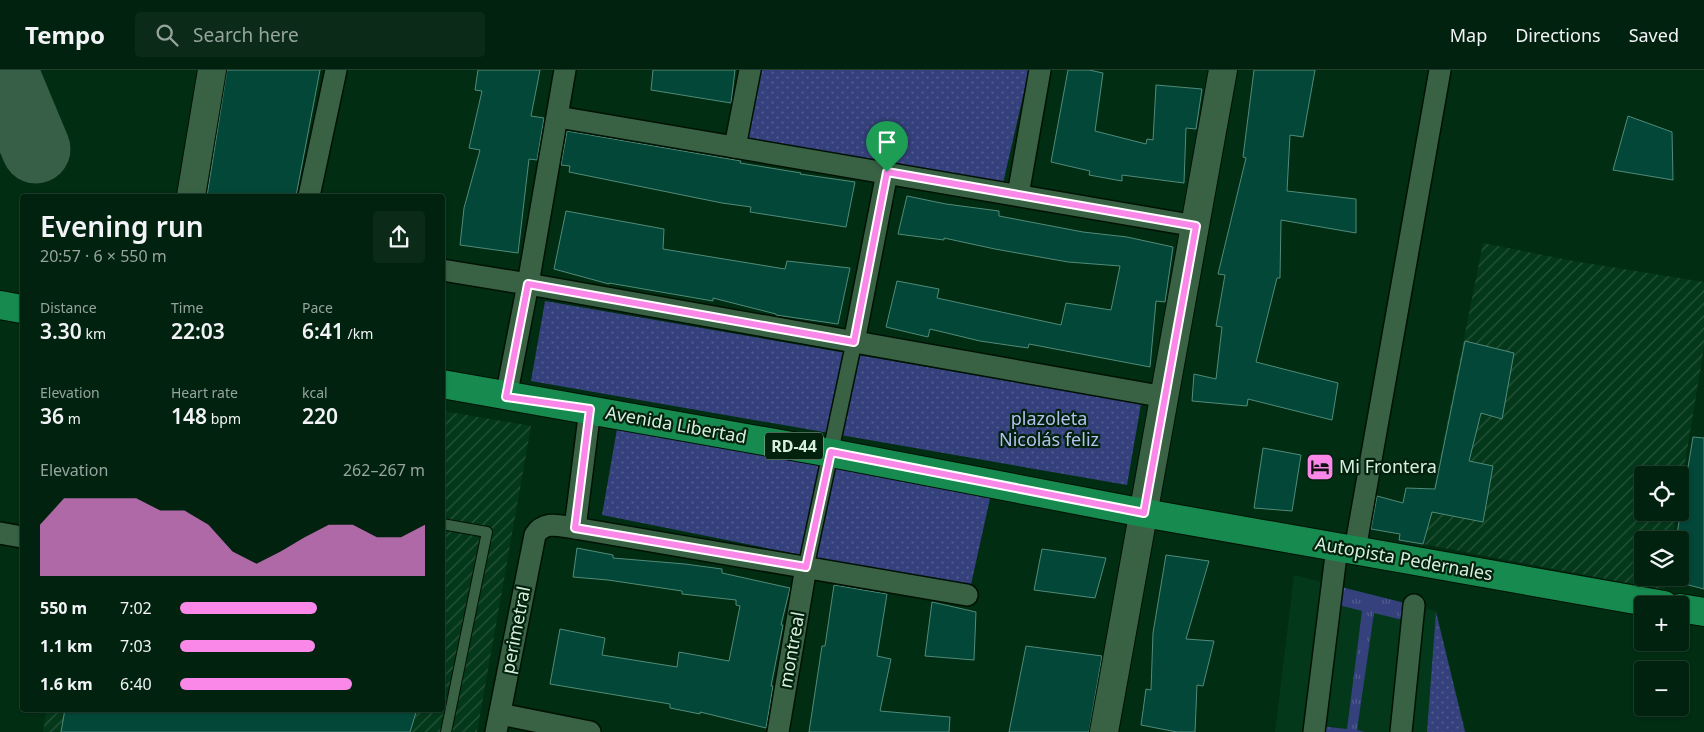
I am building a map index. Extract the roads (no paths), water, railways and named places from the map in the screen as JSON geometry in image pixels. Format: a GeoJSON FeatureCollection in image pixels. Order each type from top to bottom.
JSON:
{"type":"FeatureCollection","features":[{"type":"Feature","properties":{"kind":"main road"},"geometry":{"type":"LineString","coordinates":[[191,194],[212,70]]}},
{"type":"Feature","properties":{"kind":"main road"},"geometry":{"type":"LineString","coordinates":[[1104,732],[1223,70]]}},
{"type":"Feature","properties":{"kind":"main road"},"geometry":{"type":"LineString","coordinates":[[0,305],[20,309]]}},
{"type":"Feature","properties":{"kind":"main road","name":"Avenida Libertad"},"geometry":{"type":"LineString","coordinates":[[445,385],[506,397],[590,409],[831,452],[1144,513]]}},
{"type":"Feature","properties":{"kind":"main road","name":"Autopista Pedernales"},"geometry":{"type":"LineString","coordinates":[[1144,513],[1634,600]]}},
{"type":"Feature","properties":{"kind":"main road"},"geometry":{"type":"LineString","coordinates":[[1689,610],[1704,612]]}},
{"type":"Feature","properties":{"kind":"street"},"geometry":{"type":"LineString","coordinates":[[309,194],[336,70]]}},
{"type":"Feature","properties":{"kind":"street"},"geometry":{"type":"LineString","coordinates":[[506,397],[528,284],[565,70]]}},
{"type":"Feature","properties":{"kind":"street"},"geometry":{"type":"LineString","coordinates":[[735,147],[750,70]]}},
{"type":"Feature","properties":{"kind":"street"},"geometry":{"type":"LineString","coordinates":[[1018,195],[1040,70]]}},
{"type":"Feature","properties":{"kind":"street"},"geometry":{"type":"LineString","coordinates":[[1314,732],[1346,548],[1440,70]]}},
{"type":"Feature","properties":{"kind":"street"},"geometry":{"type":"LineString","coordinates":[[558,117],[1196,226]]}},
{"type":"Feature","properties":{"kind":"street"},"geometry":{"type":"LineString","coordinates":[[806,567],[854,342],[887,172]]}},
{"type":"Feature","properties":{"kind":"street"},"geometry":{"type":"LineString","coordinates":[[445,270],[1165,397]]}},
{"type":"Feature","properties":{"kind":"street"},"geometry":{"type":"LineString","coordinates":[[590,409],[575,528],[967,595]]}},
{"type":"Feature","properties":{"kind":"street","name":"perimetral"},"geometry":{"type":"LineString","coordinates":[[498,723],[535,535],[539,528],[545,525],[575,528]]}},
{"type":"Feature","properties":{"kind":"street"},"geometry":{"type":"LineString","coordinates":[[0,533],[20,537]]}},
{"type":"Feature","properties":{"kind":"street","name":"montreal"},"geometry":{"type":"LineString","coordinates":[[778,732],[806,567]]}},
{"type":"Feature","properties":{"kind":"street"},"geometry":{"type":"LineString","coordinates":[[1401,732],[1414,605]]}},
{"type":"Feature","properties":{"kind":"street"},"geometry":{"type":"LineString","coordinates":[[498,723],[590,732]]}},
{"type":"Feature","properties":{"kind":"lane"},"geometry":{"type":"LineString","coordinates":[[445,525],[487,532],[446,732]]}},
{"type":"Feature","properties":{"kind":"place","name":"Mi Frontera"},"geometry":{"type":"Point","coordinates":[1320,467]}},
{"type":"Feature","properties":{"kind":"park label","name":"plazoleta Nicolás feliz"},"geometry":{"type":"Point","coordinates":[1049,429]}}]}
